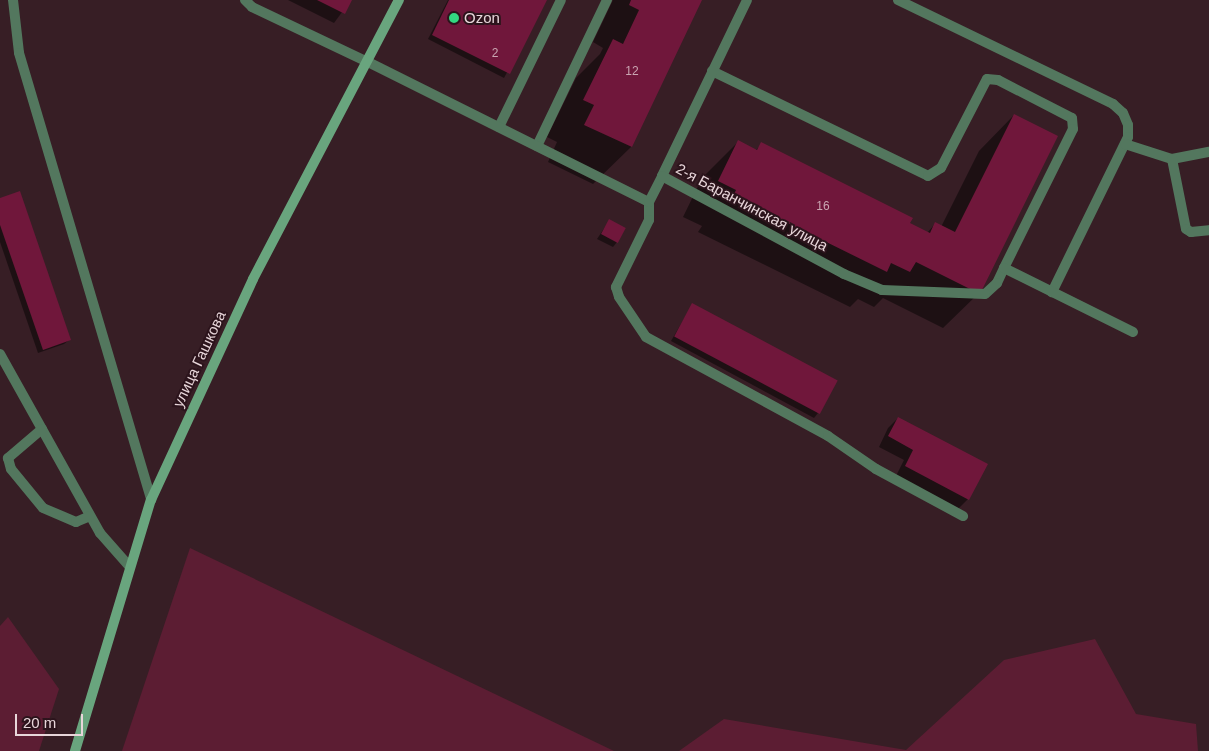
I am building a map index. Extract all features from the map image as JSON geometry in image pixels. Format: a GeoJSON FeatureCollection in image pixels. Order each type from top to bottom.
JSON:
{"type":"FeatureCollection","features":[{"type":"Feature","properties":{"kind":"street"},"geometry":{"type":"LineString","coordinates":[[13,0],[19,53],[151,500]]}},
{"type":"Feature","properties":{"kind":"street"},"geometry":{"type":"LineString","coordinates":[[245,0],[252,7],[368,62],[649,202]]}},
{"type":"Feature","properties":{"kind":"street","name":"улица Гашкова"},"geometry":{"type":"LineString","coordinates":[[75,751],[129,566],[151,500],[253,278],[399,0]]}},
{"type":"Feature","properties":{"kind":"street"},"geometry":{"type":"LineString","coordinates":[[499,127],[561,0]]}},
{"type":"Feature","properties":{"kind":"street"},"geometry":{"type":"LineString","coordinates":[[537,146],[607,0]]}},
{"type":"Feature","properties":{"kind":"street"},"geometry":{"type":"LineString","coordinates":[[662,176],[747,0]]}},
{"type":"Feature","properties":{"kind":"street"},"geometry":{"type":"LineString","coordinates":[[898,0],[1113,104],[1123,113],[1128,125],[1125,144],[1052,292]]}},
{"type":"Feature","properties":{"kind":"street"},"geometry":{"type":"LineString","coordinates":[[712,71],[928,176],[941,168],[987,79],[998,80],[1067,114],[1075,124],[1073,129],[1004,268],[1133,332]]}},
{"type":"Feature","properties":{"kind":"street"},"geometry":{"type":"LineString","coordinates":[[1125,144],[1172,159],[1209,152]]}},
{"type":"Feature","properties":{"kind":"street"},"geometry":{"type":"LineString","coordinates":[[1172,159],[1186,229],[1191,232],[1209,230]]}},
{"type":"Feature","properties":{"kind":"street","name":"2-я Баранчинская улица"},"geometry":{"type":"LineString","coordinates":[[963,516],[876,469],[828,436],[646,337],[619,297],[616,286],[649,220],[649,202],[662,176],[844,274],[882,290],[985,294],[997,283],[1004,268]]}},
{"type":"Feature","properties":{"kind":"street"},"geometry":{"type":"LineString","coordinates":[[0,354],[100,533],[129,566]]}},
{"type":"Feature","properties":{"kind":"street"},"geometry":{"type":"LineString","coordinates":[[42,429],[8,458],[11,469],[43,508],[76,522],[90,516]]}},
{"type":"Feature","properties":{"kind":"shaded area"},"geometry":{"type":"Polygon","coordinates":[[[190,548],[614,751],[122,751],[190,548]]]}},
{"type":"Feature","properties":{"kind":"shaded area"},"geometry":{"type":"Polygon","coordinates":[[[8,617],[59,689],[39,751],[0,751],[0,626],[8,617]]]}},
{"type":"Feature","properties":{"kind":"shaded area"},"geometry":{"type":"Polygon","coordinates":[[[1095,639],[1136,714],[1196,724],[1198,751],[679,751],[724,719],[906,750],[1004,660],[1095,639]]]}},
{"type":"Feature","properties":{"kind":"building"},"geometry":{"type":"Polygon","coordinates":[[[317,0],[352,0],[345,14],[317,0]]]}},
{"type":"Feature","properties":{"kind":"building"},"geometry":{"type":"Polygon","coordinates":[[[449,0],[547,0],[510,74],[432,35],[449,0]]]}},
{"type":"Feature","properties":{"kind":"building"},"geometry":{"type":"Polygon","coordinates":[[[631,0],[702,0],[632,147],[584,125],[594,105],[583,100],[613,39],[623,44],[639,10],[629,5],[631,0]]]}},
{"type":"Feature","properties":{"kind":"building"},"geometry":{"type":"Polygon","coordinates":[[[1014,114],[1058,136],[980,294],[916,262],[910,272],[891,263],[887,272],[733,196],[736,190],[718,181],[738,140],[757,150],[761,142],[913,218],[910,223],[930,233],[935,222],[955,232],[1014,114]]]}},
{"type":"Feature","properties":{"kind":"building"},"geometry":{"type":"Polygon","coordinates":[[[20,191],[71,340],[43,350],[0,225],[0,198],[20,191]]]}},
{"type":"Feature","properties":{"kind":"building"},"geometry":{"type":"Polygon","coordinates":[[[609,219],[626,228],[618,243],[601,234],[609,219]]]}},
{"type":"Feature","properties":{"kind":"building"},"geometry":{"type":"Polygon","coordinates":[[[692,303],[838,380],[820,414],[674,337],[692,303]]]}},
{"type":"Feature","properties":{"kind":"building"},"geometry":{"type":"Polygon","coordinates":[[[898,417],[988,464],[969,500],[905,466],[913,450],[888,436],[898,417]]]}},
{"type":"Feature","properties":{"kind":"place","name":"Ozon"},"geometry":{"type":"Point","coordinates":[454,18]}}]}
